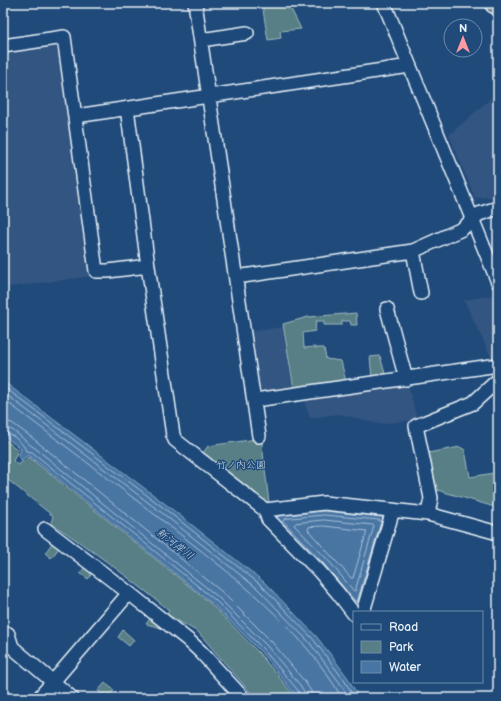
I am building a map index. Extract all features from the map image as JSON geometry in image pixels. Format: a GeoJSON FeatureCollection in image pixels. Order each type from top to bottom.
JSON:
{"type":"FeatureCollection","features":[{"type":"Feature","properties":{"kind":"street"},"geometry":{"type":"LineString","coordinates":[[195,3],[255,400],[259,436]]}},
{"type":"Feature","properties":{"kind":"street"},"geometry":{"type":"LineString","coordinates":[[384,3],[498,282]]}},
{"type":"Feature","properties":{"kind":"street"},"geometry":{"type":"LineString","coordinates":[[201,40],[247,33]]}},
{"type":"Feature","properties":{"kind":"street"},"geometry":{"type":"LineString","coordinates":[[3,46],[64,37],[96,271],[148,266]]}},
{"type":"Feature","properties":{"kind":"street"},"geometry":{"type":"LineString","coordinates":[[76,116],[403,67],[409,64]]}},
{"type":"Feature","properties":{"kind":"street"},"geometry":{"type":"LineString","coordinates":[[127,108],[148,266],[173,435],[175,440],[265,510],[268,519],[319,571],[353,613]]}},
{"type":"Feature","properties":{"kind":"street"},"geometry":{"type":"LineString","coordinates":[[236,277],[413,251],[462,229],[479,214],[498,208]]}},
{"type":"Feature","properties":{"kind":"street"},"geometry":{"type":"LineString","coordinates":[[413,251],[421,293]]}},
{"type":"Feature","properties":{"kind":"street"},"geometry":{"type":"LineString","coordinates":[[388,309],[406,379]]}},
{"type":"Feature","properties":{"kind":"street"},"geometry":{"type":"LineString","coordinates":[[255,400],[498,365]]}},
{"type":"Feature","properties":{"kind":"street"},"geometry":{"type":"LineString","coordinates":[[428,514],[431,498],[416,426],[473,403],[498,380]]}},
{"type":"Feature","properties":{"kind":"street"},"geometry":{"type":"LineString","coordinates":[[265,510],[324,502],[428,514],[498,533]]}},
{"type":"Feature","properties":{"kind":"street"},"geometry":{"type":"LineString","coordinates":[[363,611],[393,510]]}},
{"type":"Feature","properties":{"kind":"street"},"geometry":{"type":"LineString","coordinates":[[45,529],[129,593],[192,644],[243,698]]}},
{"type":"Feature","properties":{"kind":"street"},"geometry":{"type":"LineString","coordinates":[[39,698],[129,593]]}},
{"type":"Feature","properties":{"kind":"street"},"geometry":{"type":"LineString","coordinates":[[3,634],[8,634],[12,647],[72,698]]}},
{"type":"Feature","properties":{"kind":"shaded area"},"geometry":{"type":"Polygon","coordinates":[[[56,43],[61,51],[93,276],[3,288],[3,51],[56,43]]]}},
{"type":"Feature","properties":{"kind":"shaded area"},"geometry":{"type":"Polygon","coordinates":[[[498,92],[498,197],[475,198],[449,135],[498,92]]]}},
{"type":"Feature","properties":{"kind":"shaded area"},"geometry":{"type":"Polygon","coordinates":[[[494,295],[498,306],[498,361],[493,362],[464,300],[494,295]]]}},
{"type":"Feature","properties":{"kind":"shaded area"},"geometry":{"type":"Polygon","coordinates":[[[283,327],[293,390],[258,395],[247,332],[283,327]]]}},
{"type":"Feature","properties":{"kind":"shaded area"},"geometry":{"type":"Polygon","coordinates":[[[408,383],[417,420],[378,424],[339,414],[310,418],[302,397],[408,383]]]}},
{"type":"Feature","properties":{"kind":"green space"},"geometry":{"type":"Polygon","coordinates":[[[288,3],[301,29],[280,31],[281,38],[268,40],[262,4],[288,3]]]}},
{"type":"Feature","properties":{"kind":"green space"},"geometry":{"type":"Polygon","coordinates":[[[356,313],[357,325],[351,325],[350,321],[342,321],[342,325],[324,325],[324,321],[316,321],[315,331],[303,333],[304,348],[324,348],[326,359],[341,361],[346,382],[294,389],[283,324],[308,317],[356,313]]]}},
{"type":"Feature","properties":{"kind":"green space"},"geometry":{"type":"Polygon","coordinates":[[[380,356],[386,377],[372,378],[370,357],[380,356]]]}},
{"type":"Feature","properties":{"kind":"green space","name":"竹ノ内公園"},"geometry":{"type":"Polygon","coordinates":[[[261,436],[269,503],[255,505],[198,460],[208,446],[250,440],[261,436]]]}},
{"type":"Feature","properties":{"kind":"green space"},"geometry":{"type":"Polygon","coordinates":[[[3,438],[18,450],[13,461],[18,465],[29,457],[210,603],[259,653],[296,698],[255,698],[198,632],[166,614],[169,610],[155,598],[51,523],[53,516],[3,476],[3,438]]]}},
{"type":"Feature","properties":{"kind":"green space"},"geometry":{"type":"Polygon","coordinates":[[[460,447],[465,450],[470,477],[494,473],[498,476],[498,508],[434,489],[428,453],[460,447]]]}},
{"type":"Feature","properties":{"kind":"green space"},"geometry":{"type":"Polygon","coordinates":[[[53,542],[60,547],[51,558],[45,553],[53,542]]]}},
{"type":"Feature","properties":{"kind":"green space"},"geometry":{"type":"Polygon","coordinates":[[[86,566],[93,572],[88,579],[80,573],[86,566]]]}},
{"type":"Feature","properties":{"kind":"green space"},"geometry":{"type":"Polygon","coordinates":[[[152,616],[164,626],[162,628],[146,624],[152,616]]]}},
{"type":"Feature","properties":{"kind":"green space"},"geometry":{"type":"Polygon","coordinates":[[[123,630],[134,640],[129,646],[118,637],[123,630]]]}},
{"type":"Feature","properties":{"kind":"green space"},"geometry":{"type":"Polygon","coordinates":[[[105,683],[114,690],[107,698],[98,691],[105,683]]]}},
{"type":"Feature","properties":{"kind":"water","name":"新河岸川"},"geometry":{"type":"Polygon","coordinates":[[[3,381],[168,506],[264,582],[316,636],[348,678],[359,698],[298,698],[261,652],[212,603],[29,455],[21,460],[18,457],[21,449],[3,435],[3,381]]]}},
{"type":"Feature","properties":{"kind":"water"},"geometry":{"type":"Polygon","coordinates":[[[324,511],[382,517],[386,521],[360,608],[355,608],[273,518],[274,516],[324,511]]]}}]}
